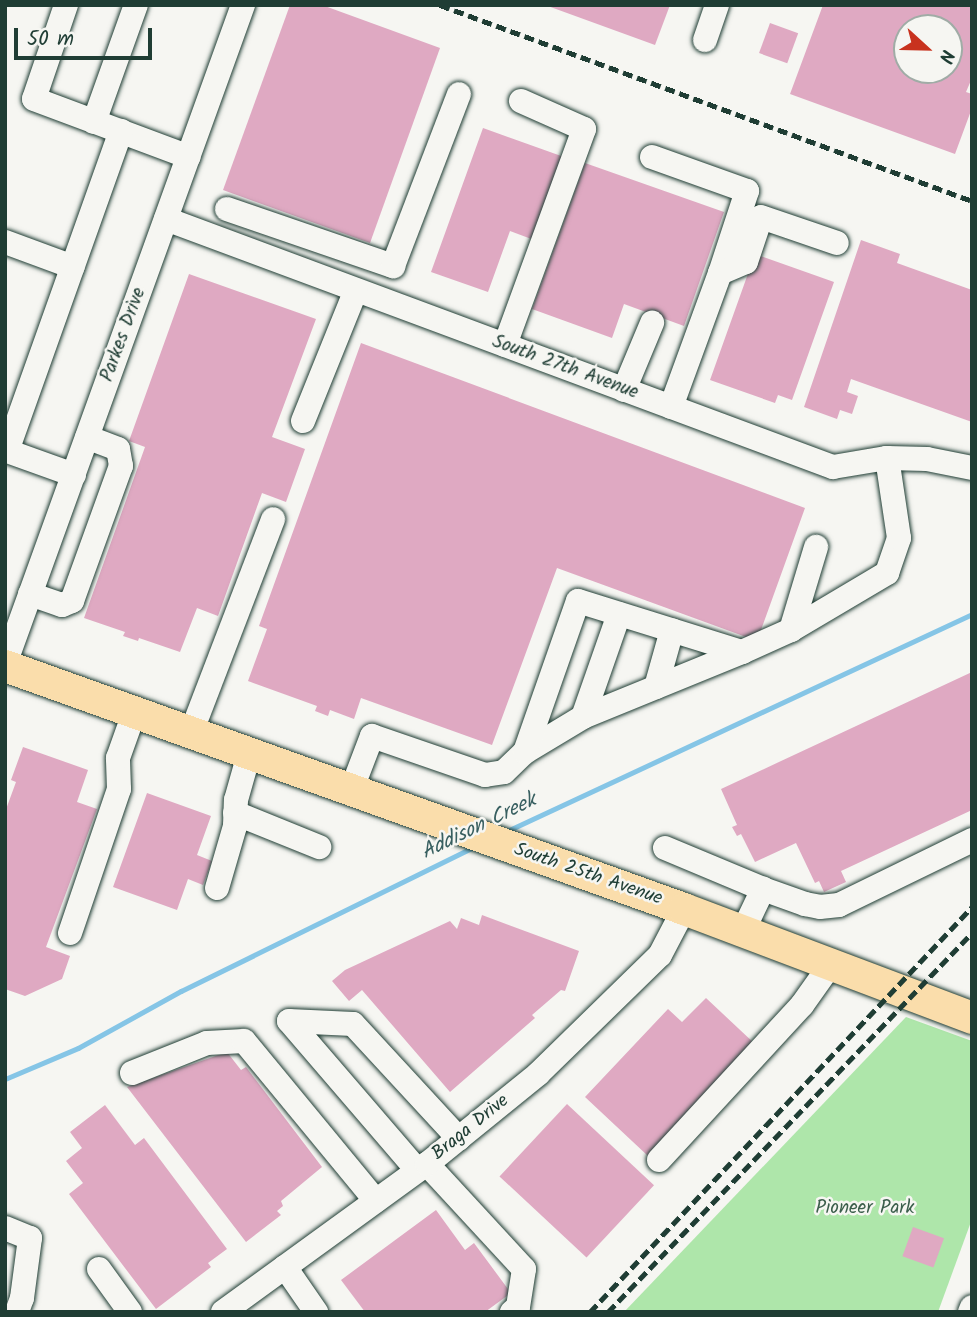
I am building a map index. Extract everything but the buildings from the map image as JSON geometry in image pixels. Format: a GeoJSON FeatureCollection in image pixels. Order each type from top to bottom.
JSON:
{"type":"FeatureCollection","features":[{"type":"Feature","properties":{"kind":"main road","name":"South 25th Avenue"},"geometry":{"type":"LineString","coordinates":[[5,665],[416,815],[684,909],[972,1018]]}},
{"type":"Feature","properties":{"kind":"street"},"geometry":{"type":"LineString","coordinates":[[66,5],[34,99],[188,156]]}},
{"type":"Feature","properties":{"kind":"street"},"geometry":{"type":"LineString","coordinates":[[94,121],[136,5]]}},
{"type":"Feature","properties":{"kind":"street","name":"Parkes Drive"},"geometry":{"type":"LineString","coordinates":[[5,665],[243,5]]}},
{"type":"Feature","properties":{"kind":"street"},"geometry":{"type":"LineString","coordinates":[[705,40],[717,5]]}},
{"type":"Feature","properties":{"kind":"street"},"geometry":{"type":"LineString","coordinates":[[228,209],[393,267],[458,94]]}},
{"type":"Feature","properties":{"kind":"street"},"geometry":{"type":"LineString","coordinates":[[505,345],[584,129],[521,101]]}},
{"type":"Feature","properties":{"kind":"street"},"geometry":{"type":"LineString","coordinates":[[74,475],[6,452],[121,131]]}},
{"type":"Feature","properties":{"kind":"street"},"geometry":{"type":"LineString","coordinates":[[652,157],[747,191],[671,407]]}},
{"type":"Feature","properties":{"kind":"street"},"geometry":{"type":"LineString","coordinates":[[720,273],[746,262],[761,217],[837,243]]}},
{"type":"Feature","properties":{"kind":"street","name":"South 27th Avenue"},"geometry":{"type":"LineString","coordinates":[[166,219],[833,467],[887,458],[928,458],[972,468]]}},
{"type":"Feature","properties":{"kind":"street"},"geometry":{"type":"LineString","coordinates":[[5,242],[73,267]]}},
{"type":"Feature","properties":{"kind":"street"},"geometry":{"type":"LineString","coordinates":[[303,421],[350,288],[354,253]]}},
{"type":"Feature","properties":{"kind":"street"},"geometry":{"type":"LineString","coordinates":[[624,390],[652,323]]}},
{"type":"Feature","properties":{"kind":"street"},"geometry":{"type":"LineString","coordinates":[[30,594],[62,605],[72,601],[117,478],[121,466],[118,449],[87,437]]}},
{"type":"Feature","properties":{"kind":"street"},"geometry":{"type":"LineString","coordinates":[[351,791],[372,736],[485,775],[504,772],[524,752],[583,717],[791,630],[887,573],[899,538],[887,458]]}},
{"type":"Feature","properties":{"kind":"street"},"geometry":{"type":"LineString","coordinates":[[191,733],[273,519]]}},
{"type":"Feature","properties":{"kind":"street"},"geometry":{"type":"LineString","coordinates":[[791,630],[816,547]]}},
{"type":"Feature","properties":{"kind":"street"},"geometry":{"type":"LineString","coordinates":[[524,752],[578,601],[742,652]]}},
{"type":"Feature","properties":{"kind":"street"},"geometry":{"type":"LineString","coordinates":[[583,717],[619,614]]}},
{"type":"Feature","properties":{"kind":"street"},"geometry":{"type":"LineString","coordinates":[[656,687],[673,630]]}},
{"type":"Feature","properties":{"kind":"street"},"geometry":{"type":"LineString","coordinates":[[70,933],[119,789],[118,758],[134,713]]}},
{"type":"Feature","properties":{"kind":"street"},"geometry":{"type":"LineString","coordinates":[[217,888],[235,826],[236,800],[249,754]]}},
{"type":"Feature","properties":{"kind":"street"},"geometry":{"type":"LineString","coordinates":[[235,813],[319,847]]}},
{"type":"Feature","properties":{"kind":"street"},"geometry":{"type":"LineString","coordinates":[[665,848],[763,889],[820,907],[839,905],[972,841]]}},
{"type":"Feature","properties":{"kind":"street"},"geometry":{"type":"LineString","coordinates":[[743,931],[763,889]]}},
{"type":"Feature","properties":{"kind":"street","name":"Braga Drive"},"geometry":{"type":"LineString","coordinates":[[223,1312],[422,1167],[538,1074],[660,956],[684,909]]}},
{"type":"Feature","properties":{"kind":"street"},"geometry":{"type":"LineString","coordinates":[[659,1160],[802,1005],[831,964]]}},
{"type":"Feature","properties":{"kind":"street"},"geometry":{"type":"LineString","coordinates":[[459,1139],[353,1024],[289,1021],[422,1167],[524,1269],[518,1307],[512,1312]]}},
{"type":"Feature","properties":{"kind":"street"},"geometry":{"type":"LineString","coordinates":[[132,1073],[207,1043],[244,1041],[376,1201]]}},
{"type":"Feature","properties":{"kind":"street"},"geometry":{"type":"LineString","coordinates":[[5,1228],[30,1238],[18,1312]]}},
{"type":"Feature","properties":{"kind":"street"},"geometry":{"type":"LineString","coordinates":[[285,1267],[316,1312]]}},
{"type":"Feature","properties":{"kind":"street"},"geometry":{"type":"LineString","coordinates":[[99,1269],[130,1312]]}},
{"type":"Feature","properties":{"kind":"green space","name":"Pioneer Park"},"geometry":{"type":"Polygon","coordinates":[[[906,1017],[972,1041],[972,1219],[938,1312],[624,1312],[906,1017]]]}},
{"type":"Feature","properties":{"kind":"waterway","name":"Addison Creek"},"geometry":{"type":"LineString","coordinates":[[505,832],[972,614]]}},
{"type":"Feature","properties":{"kind":"waterway","name":"Addison Creek"},"geometry":{"type":"LineString","coordinates":[[5,1079],[78,1048],[181,991],[474,847]]}},
{"type":"Feature","properties":{"kind":"railway"},"geometry":{"type":"LineString","coordinates":[[440,5],[972,201]]}},
{"type":"Feature","properties":{"kind":"railway"},"geometry":{"type":"LineString","coordinates":[[590,1312],[972,907]]}},
{"type":"Feature","properties":{"kind":"railway"},"geometry":{"type":"LineString","coordinates":[[608,1312],[972,933]]}}]}
